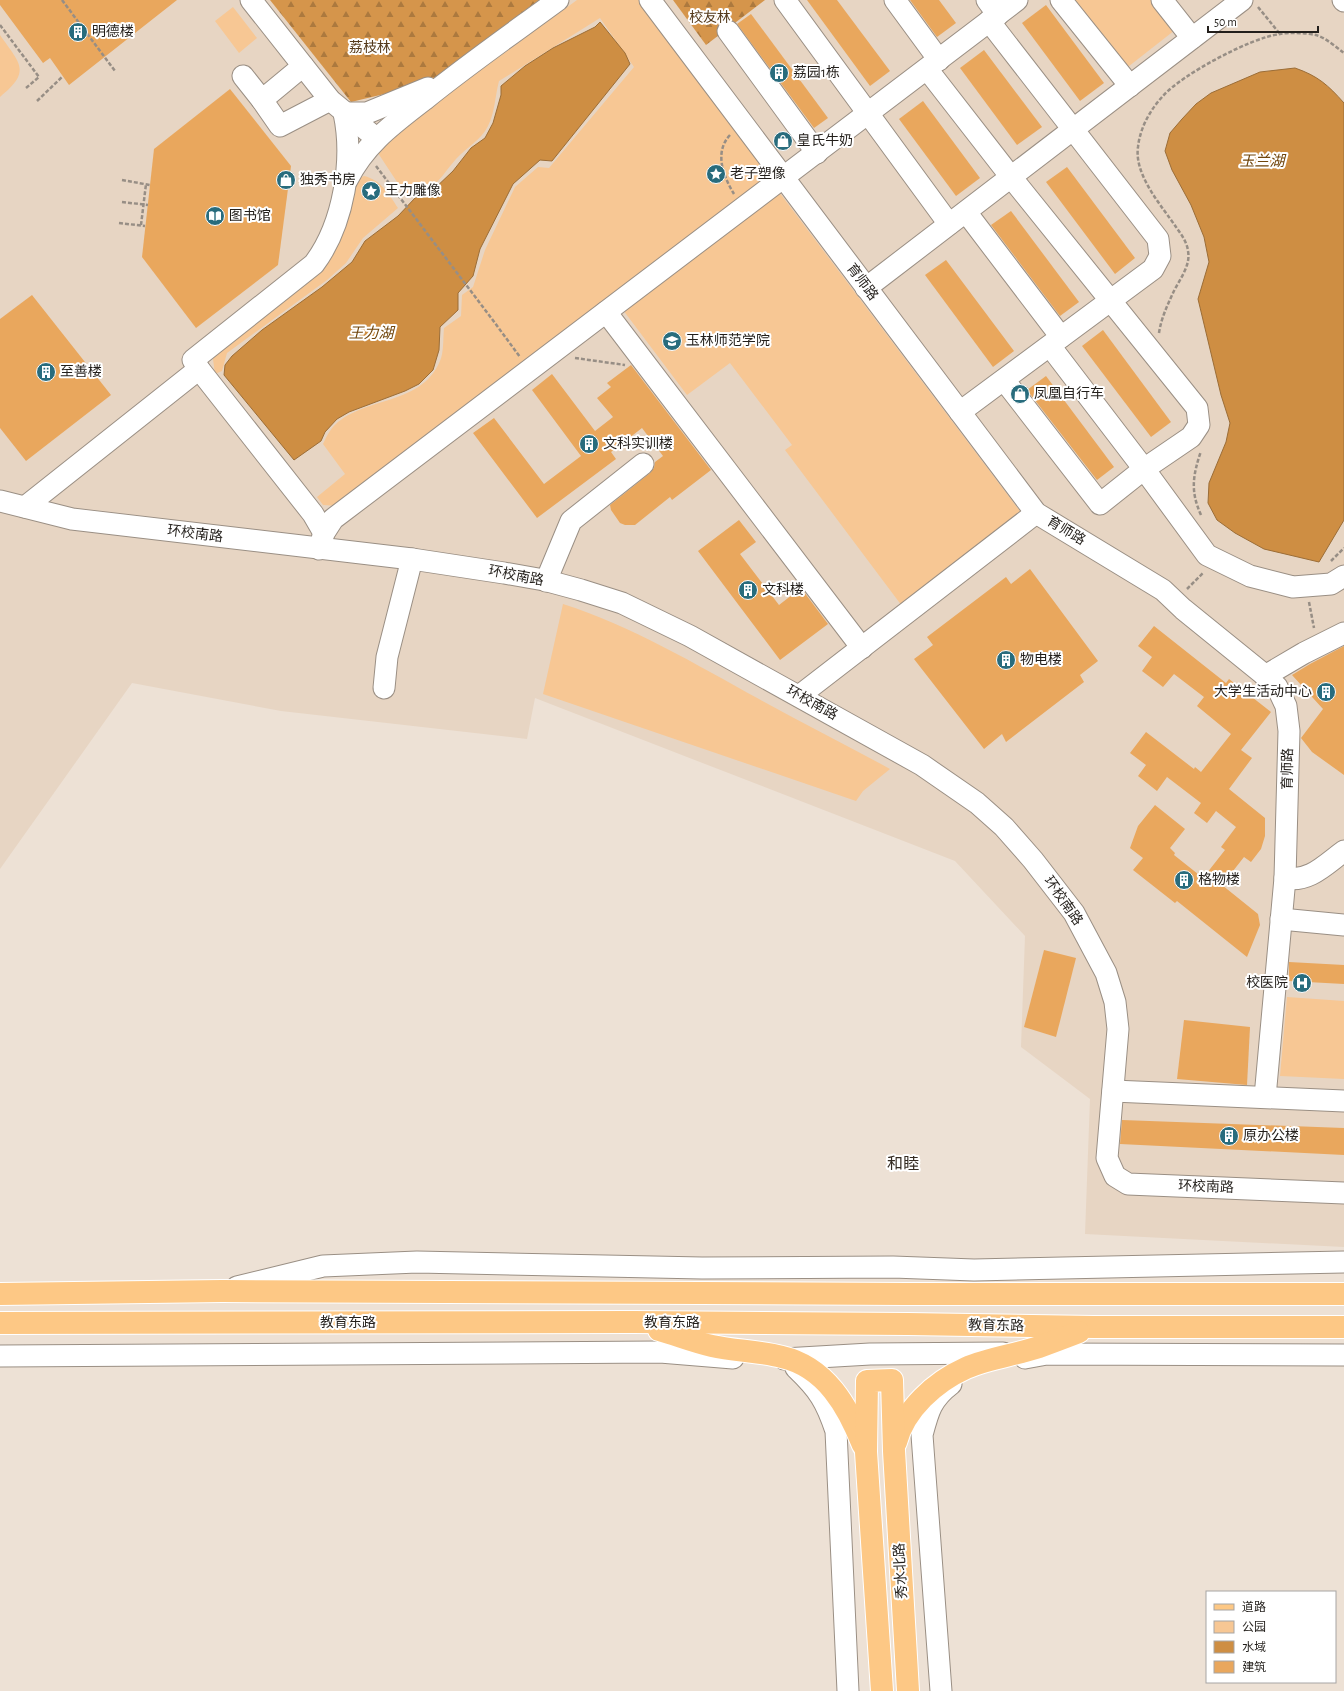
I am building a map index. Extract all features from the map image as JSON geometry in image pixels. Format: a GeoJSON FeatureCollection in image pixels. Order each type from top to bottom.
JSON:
{"type":"FeatureCollection","features":[{"type":"Feature","properties":{"kind":"main road"},"geometry":{"type":"LineString","coordinates":[[0,1294],[222,1291],[1344,1294]]}},
{"type":"Feature","properties":{"kind":"main road"},"geometry":{"type":"LineString","coordinates":[[633,1322],[712,1346],[783,1357],[806,1366],[824,1379],[842,1401],[856,1426],[866,1452]]}},
{"type":"Feature","properties":{"kind":"main road","name":"教育东路"},"geometry":{"type":"LineString","coordinates":[[0,1323],[633,1322],[1094,1327],[1344,1327]]}},
{"type":"Feature","properties":{"kind":"main road"},"geometry":{"type":"LineString","coordinates":[[894,1451],[898,1434],[906,1418],[923,1399],[943,1382],[966,1368],[998,1357],[1018,1353],[1094,1327]]}},
{"type":"Feature","properties":{"kind":"main road","name":"秀水北路"},"geometry":{"type":"LineString","coordinates":[[882,1691],[866,1452],[867,1381],[892,1380],[894,1451],[908,1691]]}},
{"type":"Feature","properties":{"kind":"lane"},"geometry":{"type":"LineString","coordinates":[[251,0],[303,66],[370,145]]}},
{"type":"Feature","properties":{"kind":"lane"},"geometry":{"type":"LineString","coordinates":[[346,182],[370,145],[450,79],[558,0]]}},
{"type":"Feature","properties":{"kind":"lane","name":"育师路"},"geometry":{"type":"LineString","coordinates":[[650,0],[1036,513],[1163,590],[1174,601],[1277,687],[1286,706],[1289,731],[1285,878],[1265,1097]]}},
{"type":"Feature","properties":{"kind":"lane"},"geometry":{"type":"LineString","coordinates":[[785,0],[949,224]]}},
{"type":"Feature","properties":{"kind":"lane"},"geometry":{"type":"LineString","coordinates":[[895,0],[933,64],[1011,177],[1197,408],[1199,424],[1191,437],[1144,470],[1100,504],[1004,380]]}},
{"type":"Feature","properties":{"kind":"lane"},"geometry":{"type":"LineString","coordinates":[[321,541],[333,519],[933,64],[991,12],[1017,0]]}},
{"type":"Feature","properties":{"kind":"lane"},"geometry":{"type":"LineString","coordinates":[[1061,0],[1130,86]]}},
{"type":"Feature","properties":{"kind":"lane"},"geometry":{"type":"LineString","coordinates":[[1162,0],[1192,38]]}},
{"type":"Feature","properties":{"kind":"lane"},"geometry":{"type":"LineString","coordinates":[[866,288],[1192,38],[1250,3]]}},
{"type":"Feature","properties":{"kind":"lane"},"geometry":{"type":"LineString","coordinates":[[960,412],[1153,269],[1160,256],[1158,239],[1073,130],[991,12]]}},
{"type":"Feature","properties":{"kind":"lane"},"geometry":{"type":"LineString","coordinates":[[728,31],[816,153]]}},
{"type":"Feature","properties":{"kind":"lane"},"geometry":{"type":"LineString","coordinates":[[262,100],[303,66]]}},
{"type":"Feature","properties":{"kind":"lane"},"geometry":{"type":"LineString","coordinates":[[243,76],[280,126],[337,106],[367,112],[450,79]]}},
{"type":"Feature","properties":{"kind":"lane"},"geometry":{"type":"LineString","coordinates":[[321,541],[313,514],[193,360],[314,264],[322,254],[332,231],[346,182],[347,142],[337,106]]}},
{"type":"Feature","properties":{"kind":"lane"},"geometry":{"type":"LineString","coordinates":[[966,212],[1144,470],[1206,555],[1250,576],[1293,587],[1331,584],[1336,570]]}},
{"type":"Feature","properties":{"kind":"lane"},"geometry":{"type":"LineString","coordinates":[[606,312],[862,648]]}},
{"type":"Feature","properties":{"kind":"lane"},"geometry":{"type":"LineString","coordinates":[[25,508],[200,369]]}},
{"type":"Feature","properties":{"kind":"lane"},"geometry":{"type":"LineString","coordinates":[[546,581],[571,521],[643,464]]}},
{"type":"Feature","properties":{"kind":"lane","name":"环校南路"},"geometry":{"type":"LineString","coordinates":[[0,501],[72,519],[321,541],[412,559],[504,573],[546,581],[622,604],[657,619],[922,765],[977,804],[1004,827],[1046,876],[1077,919],[1106,973],[1115,1002],[1118,1029],[1107,1158],[1115,1176],[1128,1184],[1344,1192]]}},
{"type":"Feature","properties":{"kind":"lane"},"geometry":{"type":"LineString","coordinates":[[799,696],[1036,513]]}},
{"type":"Feature","properties":{"kind":"lane"},"geometry":{"type":"LineString","coordinates":[[384,688],[387,657],[412,559]]}},
{"type":"Feature","properties":{"kind":"lane"},"geometry":{"type":"LineString","coordinates":[[1265,676],[1344,633]]}},
{"type":"Feature","properties":{"kind":"lane"},"geometry":{"type":"LineString","coordinates":[[1285,878],[1295,880],[1313,874],[1344,851]]}},
{"type":"Feature","properties":{"kind":"lane"},"geometry":{"type":"LineString","coordinates":[[1281,919],[1344,924]]}},
{"type":"Feature","properties":{"kind":"lane"},"geometry":{"type":"LineString","coordinates":[[1113,1091],[1344,1101]]}},
{"type":"Feature","properties":{"kind":"lane"},"geometry":{"type":"LineString","coordinates":[[222,1291],[323,1266],[417,1262],[702,1268],[894,1267],[974,1270],[1344,1262]]}},
{"type":"Feature","properties":{"kind":"lane"},"geometry":{"type":"LineString","coordinates":[[0,1356],[660,1352],[765,1360],[870,1354],[1018,1353],[1344,1355]]}},
{"type":"Feature","properties":{"kind":"lane"},"geometry":{"type":"LineString","coordinates":[[941,1691],[922,1435],[928,1411],[940,1393],[964,1375],[985,1366],[1047,1354]]}},
{"type":"Feature","properties":{"kind":"lane"},"geometry":{"type":"LineString","coordinates":[[765,1360],[796,1368],[815,1386],[829,1410],[836,1431],[848,1691]]}},
{"type":"Feature","properties":{"kind":"path"},"geometry":{"type":"LineString","coordinates":[[62,0],[115,71]]}},
{"type":"Feature","properties":{"kind":"path"},"geometry":{"type":"LineString","coordinates":[[1250,3],[1280,34]]}},
{"type":"Feature","properties":{"kind":"path"},"geometry":{"type":"LineString","coordinates":[[0,25],[39,77],[26,88]]}},
{"type":"Feature","properties":{"kind":"path"},"geometry":{"type":"LineString","coordinates":[[1159,336],[1162,320],[1173,292],[1185,270],[1188,252],[1182,236],[1145,180],[1139,165],[1137,155],[1138,148],[1145,122],[1152,110],[1164,94],[1196,71],[1232,52],[1260,40],[1280,34],[1316,35],[1344,53]]}},
{"type":"Feature","properties":{"kind":"path"},"geometry":{"type":"LineString","coordinates":[[37,101],[62,77]]}},
{"type":"Feature","properties":{"kind":"path"},"geometry":{"type":"LineString","coordinates":[[742,123],[728,136],[724,144],[721,160],[728,185],[743,209]]}},
{"type":"Feature","properties":{"kind":"path"},"geometry":{"type":"LineString","coordinates":[[370,145],[395,190],[529,370]]}},
{"type":"Feature","properties":{"kind":"path"},"geometry":{"type":"LineString","coordinates":[[122,180],[150,185]]}},
{"type":"Feature","properties":{"kind":"path"},"geometry":{"type":"LineString","coordinates":[[141,226],[146,184]]}},
{"type":"Feature","properties":{"kind":"path"},"geometry":{"type":"LineString","coordinates":[[122,202],[148,205]]}},
{"type":"Feature","properties":{"kind":"path"},"geometry":{"type":"LineString","coordinates":[[119,223],[145,226]]}},
{"type":"Feature","properties":{"kind":"path"},"geometry":{"type":"LineString","coordinates":[[559,348],[574,358],[625,365],[630,368]]}},
{"type":"Feature","properties":{"kind":"path"},"geometry":{"type":"LineString","coordinates":[[1204,446],[1195,470],[1192,489],[1200,514],[1204,519]]}},
{"type":"Feature","properties":{"kind":"path"},"geometry":{"type":"LineString","coordinates":[[1336,570],[1344,548]]}},
{"type":"Feature","properties":{"kind":"path"},"geometry":{"type":"LineString","coordinates":[[1174,601],[1216,560]]}},
{"type":"Feature","properties":{"kind":"path"},"geometry":{"type":"LineString","coordinates":[[1307,586],[1312,620],[1320,645]]}},
{"type":"Feature","properties":{"kind":"shaded area","name":"玉林师范学院"},"geometry":{"type":"Polygon","coordinates":[[[0,0],[1344,0],[1344,1247],[1085,1234],[1090,1099],[1021,1047],[1025,936],[955,861],[535,698],[527,739],[281,711],[132,683],[0,869],[0,0]]]}},
{"type":"Feature","properties":{"kind":"green space","name":"荔枝林"},"geometry":{"type":"Polygon","coordinates":[[[270,0],[539,0],[426,84],[351,102],[270,0]]]}},
{"type":"Feature","properties":{"kind":"green space"},"geometry":{"type":"Polygon","coordinates":[[[577,0],[642,0],[768,173],[766,184],[339,506],[323,505],[317,497],[345,474],[323,444],[330,431],[341,420],[355,412],[403,395],[418,387],[431,376],[440,361],[443,349],[444,328],[461,316],[462,295],[473,287],[485,250],[515,187],[538,167],[549,168],[634,67],[600,18],[499,81],[492,115],[485,131],[456,159],[443,176],[427,190],[410,196],[401,188],[376,150],[382,142],[577,0]]]}},
{"type":"Feature","properties":{"kind":"green space","name":"校友林"},"geometry":{"type":"Polygon","coordinates":[[[673,0],[765,0],[706,45],[673,0]]]}},
{"type":"Feature","properties":{"kind":"green space"},"geometry":{"type":"Polygon","coordinates":[[[1071,0],[1152,0],[1175,30],[1124,70],[1071,0]]]}},
{"type":"Feature","properties":{"kind":"green space"},"geometry":{"type":"Polygon","coordinates":[[[233,7],[257,38],[239,53],[215,21],[233,7]]]}},
{"type":"Feature","properties":{"kind":"green space"},"geometry":{"type":"Polygon","coordinates":[[[0,35],[13,53],[20,67],[16,80],[0,97],[0,35]]]}},
{"type":"Feature","properties":{"kind":"green space"},"geometry":{"type":"Polygon","coordinates":[[[364,176],[380,184],[398,208],[363,238],[346,263],[327,280],[227,353],[222,371],[215,374],[213,359],[216,349],[332,253],[339,243],[356,180],[364,176]]]}},
{"type":"Feature","properties":{"kind":"green space"},"geometry":{"type":"Polygon","coordinates":[[[779,192],[1023,515],[902,606],[785,450],[792,445],[730,363],[687,395],[623,310],[779,192]]]}},
{"type":"Feature","properties":{"kind":"green space"},"geometry":{"type":"Polygon","coordinates":[[[563,604],[614,623],[638,634],[890,769],[863,791],[856,801],[543,694],[563,604]]]}},
{"type":"Feature","properties":{"kind":"green space"},"geometry":{"type":"Polygon","coordinates":[[[1287,997],[1344,1001],[1344,1079],[1280,1076],[1287,997]]]}},
{"type":"Feature","properties":{"kind":"water","name":"王力湖"},"geometry":{"type":"Polygon","coordinates":[[[600,22],[625,53],[630,64],[552,161],[540,160],[513,184],[480,249],[473,276],[458,293],[458,310],[440,327],[439,350],[433,370],[419,384],[405,391],[349,412],[337,419],[325,432],[321,441],[294,460],[224,375],[225,365],[232,356],[262,330],[322,287],[352,262],[365,241],[398,216],[415,198],[432,191],[453,171],[471,148],[485,138],[493,123],[501,95],[501,86],[525,66],[553,48],[595,27],[600,22]]]}},
{"type":"Feature","properties":{"kind":"water","name":"玉兰湖"},"geometry":{"type":"Polygon","coordinates":[[[1295,68],[1310,74],[1322,82],[1344,103],[1344,520],[1319,562],[1264,549],[1235,533],[1217,520],[1208,503],[1209,483],[1226,442],[1230,423],[1221,395],[1198,299],[1209,262],[1204,237],[1191,205],[1172,170],[1165,151],[1170,133],[1196,104],[1211,93],[1260,72],[1295,68]]]}},
{"type":"Feature","properties":{"kind":"building","name":"明德楼"},"geometry":{"type":"Polygon","coordinates":[[[0,0],[177,0],[69,85],[50,58],[43,63],[0,5],[0,0]]]}},
{"type":"Feature","properties":{"kind":"building"},"geometry":{"type":"Polygon","coordinates":[[[807,0],[837,0],[890,71],[870,86],[807,0]]]}},
{"type":"Feature","properties":{"kind":"building"},"geometry":{"type":"Polygon","coordinates":[[[910,0],[939,0],[956,23],[937,37],[910,0]]]}},
{"type":"Feature","properties":{"kind":"building"},"geometry":{"type":"Polygon","coordinates":[[[1046,5],[1104,83],[1080,101],[1022,23],[1046,5]]]}},
{"type":"Feature","properties":{"kind":"building","name":"荔园1栋"},"geometry":{"type":"Polygon","coordinates":[[[751,14],[828,118],[814,128],[737,24],[751,14]]]}},
{"type":"Feature","properties":{"kind":"building"},"geometry":{"type":"Polygon","coordinates":[[[984,50],[1042,127],[1017,145],[960,68],[984,50]]]}},
{"type":"Feature","properties":{"kind":"building","name":"图书馆"},"geometry":{"type":"Polygon","coordinates":[[[230,89],[291,166],[278,265],[196,328],[142,257],[154,149],[230,89]]]}},
{"type":"Feature","properties":{"kind":"building"},"geometry":{"type":"Polygon","coordinates":[[[923,101],[980,178],[956,196],[899,119],[923,101]]]}},
{"type":"Feature","properties":{"kind":"building"},"geometry":{"type":"Polygon","coordinates":[[[1067,167],[1135,258],[1115,274],[1046,182],[1067,167]]]}},
{"type":"Feature","properties":{"kind":"building"},"geometry":{"type":"Polygon","coordinates":[[[1011,211],[1079,302],[1060,316],[991,225],[1011,211]]]}},
{"type":"Feature","properties":{"kind":"building"},"geometry":{"type":"Polygon","coordinates":[[[946,260],[1014,351],[993,367],[925,275],[946,260]]]}},
{"type":"Feature","properties":{"kind":"building","name":"至善楼"},"geometry":{"type":"Polygon","coordinates":[[[32,295],[111,395],[26,461],[0,428],[0,319],[32,295]]]}},
{"type":"Feature","properties":{"kind":"building"},"geometry":{"type":"Polygon","coordinates":[[[1103,330],[1171,422],[1151,437],[1082,346],[1103,330]]]}},
{"type":"Feature","properties":{"kind":"building"},"geometry":{"type":"Polygon","coordinates":[[[631,365],[711,470],[672,500],[670,497],[635,525],[625,525],[620,523],[611,510],[610,505],[650,473],[654,468],[655,462],[663,456],[642,428],[611,452],[616,459],[537,518],[473,433],[494,418],[544,484],[581,456],[532,390],[552,374],[595,431],[613,417],[597,398],[611,387],[607,383],[631,365]]]}},
{"type":"Feature","properties":{"kind":"building"},"geometry":{"type":"Polygon","coordinates":[[[1046,376],[1114,467],[1097,480],[1027,390],[1046,376]]]}},
{"type":"Feature","properties":{"kind":"building","name":"文科楼"},"geometry":{"type":"Polygon","coordinates":[[[739,520],[756,542],[740,554],[779,605],[801,588],[828,624],[780,660],[698,551],[739,520]]]}},
{"type":"Feature","properties":{"kind":"building","name":"物电楼"},"geometry":{"type":"Polygon","coordinates":[[[1030,569],[1098,661],[1080,675],[1084,682],[1006,742],[1002,734],[984,749],[914,659],[933,645],[927,637],[1006,577],[1011,584],[1030,569]]]}},
{"type":"Feature","properties":{"kind":"building"},"geometry":{"type":"Polygon","coordinates":[[[1154,626],[1226,683],[1229,679],[1271,712],[1241,750],[1252,758],[1229,789],[1265,818],[1265,836],[1261,849],[1251,862],[1244,857],[1222,885],[1258,914],[1260,925],[1247,957],[1177,901],[1175,903],[1133,870],[1143,858],[1130,848],[1138,826],[1155,805],[1185,829],[1170,848],[1175,853],[1174,855],[1203,878],[1225,850],[1221,847],[1236,827],[1216,811],[1207,823],[1194,813],[1201,803],[1167,777],[1157,791],[1138,776],[1146,765],[1130,753],[1146,732],[1194,769],[1195,767],[1201,772],[1231,734],[1197,706],[1204,697],[1174,674],[1163,687],[1142,671],[1152,657],[1138,646],[1154,626]]]}},
{"type":"Feature","properties":{"kind":"building","name":"大学生活动中心"},"geometry":{"type":"Polygon","coordinates":[[[1344,646],[1344,775],[1312,752],[1301,738],[1323,709],[1292,675],[1344,646]]]}},
{"type":"Feature","properties":{"kind":"building"},"geometry":{"type":"Polygon","coordinates":[[[1044,950],[1076,958],[1056,1037],[1024,1027],[1044,950]]]}},
{"type":"Feature","properties":{"kind":"building"},"geometry":{"type":"Polygon","coordinates":[[[1289,962],[1344,965],[1344,984],[1289,981],[1289,962]]]}},
{"type":"Feature","properties":{"kind":"building"},"geometry":{"type":"Polygon","coordinates":[[[1184,1020],[1250,1027],[1247,1085],[1177,1079],[1184,1020]]]}},
{"type":"Feature","properties":{"kind":"building","name":"原办公楼"},"geometry":{"type":"Polygon","coordinates":[[[1122,1120],[1344,1128],[1344,1155],[1120,1144],[1122,1120]]]}},
{"type":"Feature","properties":{"kind":"place","name":"明德楼"},"geometry":{"type":"Point","coordinates":[78,32]}},
{"type":"Feature","properties":{"kind":"place","name":"荔园1栋"},"geometry":{"type":"Point","coordinates":[779,73]}},
{"type":"Feature","properties":{"kind":"place","name":"皇氏牛奶"},"geometry":{"type":"Point","coordinates":[783,141]}},
{"type":"Feature","properties":{"kind":"place","name":"老子塑像"},"geometry":{"type":"Point","coordinates":[716,174]}},
{"type":"Feature","properties":{"kind":"place","name":"独秀书房"},"geometry":{"type":"Point","coordinates":[286,180]}},
{"type":"Feature","properties":{"kind":"place","name":"王力雕像"},"geometry":{"type":"Point","coordinates":[371,191]}},
{"type":"Feature","properties":{"kind":"place","name":"图书馆"},"geometry":{"type":"Point","coordinates":[215,216]}},
{"type":"Feature","properties":{"kind":"place","name":"玉林师范学院"},"geometry":{"type":"Point","coordinates":[672,341]}},
{"type":"Feature","properties":{"kind":"place","name":"至善楼"},"geometry":{"type":"Point","coordinates":[46,372]}},
{"type":"Feature","properties":{"kind":"place","name":"凤凰自行车"},"geometry":{"type":"Point","coordinates":[1020,394]}},
{"type":"Feature","properties":{"kind":"place","name":"文科实训楼"},"geometry":{"type":"Point","coordinates":[589,444]}},
{"type":"Feature","properties":{"kind":"place","name":"文科楼"},"geometry":{"type":"Point","coordinates":[748,590]}},
{"type":"Feature","properties":{"kind":"place","name":"物电楼"},"geometry":{"type":"Point","coordinates":[1006,660]}},
{"type":"Feature","properties":{"kind":"place","name":"大学生活动中心"},"geometry":{"type":"Point","coordinates":[1326,692]}},
{"type":"Feature","properties":{"kind":"place","name":"格物楼"},"geometry":{"type":"Point","coordinates":[1184,880]}},
{"type":"Feature","properties":{"kind":"place","name":"校医院"},"geometry":{"type":"Point","coordinates":[1302,983]}},
{"type":"Feature","properties":{"kind":"place","name":"原办公楼"},"geometry":{"type":"Point","coordinates":[1229,1136]}},
{"type":"Feature","properties":{"kind":"district","name":"和睦"},"geometry":{"type":"Point","coordinates":[903,1164]}}]}
